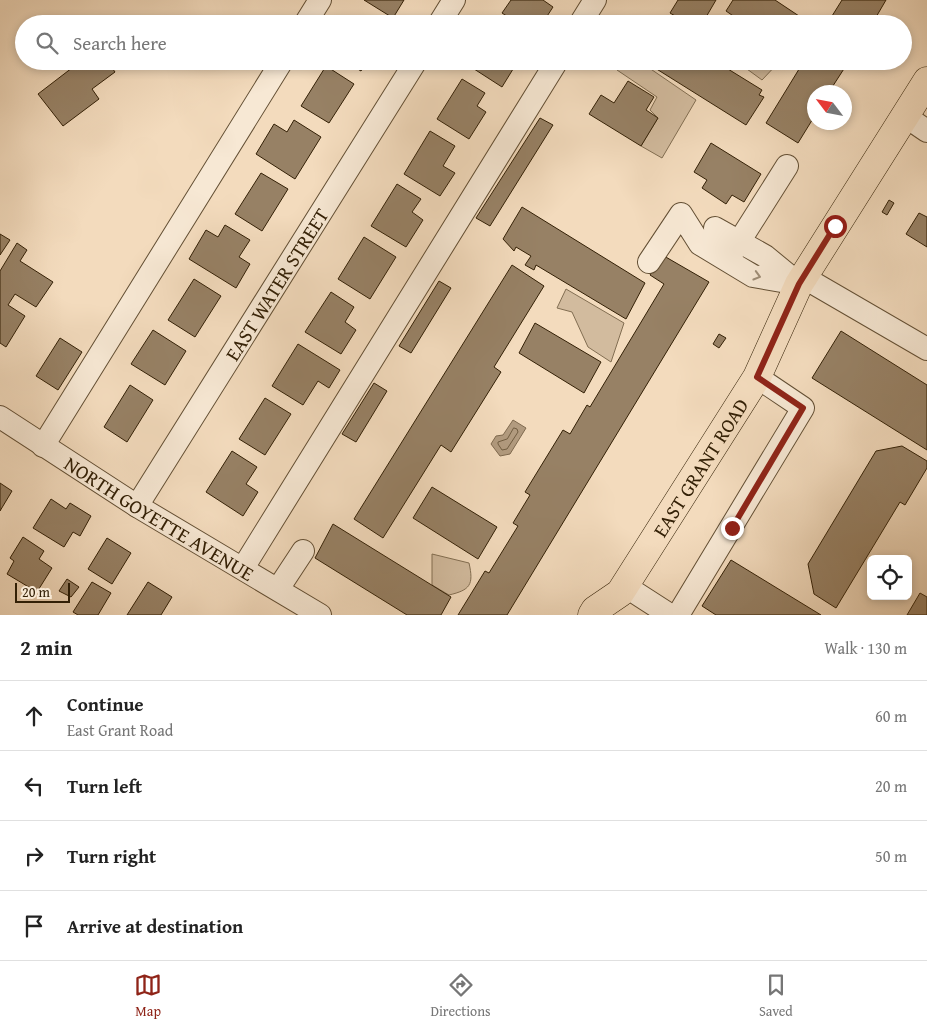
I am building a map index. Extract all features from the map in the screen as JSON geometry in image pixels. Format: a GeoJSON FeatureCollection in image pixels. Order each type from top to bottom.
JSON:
{"type":"FeatureCollection","features":[{"type":"Feature","properties":{"kind":"main road","name":"EAST GRANT ROAD"},"geometry":{"type":"LineString","coordinates":[[592,615],[595,610],[621,598],[757,377],[801,280],[916,123],[927,81]]}},
{"type":"Feature","properties":{"kind":"street"},"geometry":{"type":"LineString","coordinates":[[311,15],[320,0]]}},
{"type":"Feature","properties":{"kind":"street"},"geometry":{"type":"LineString","coordinates":[[445,15],[454,0]]}},
{"type":"Feature","properties":{"kind":"street"},"geometry":{"type":"LineString","coordinates":[[586,15],[595,0]]}},
{"type":"Feature","properties":{"kind":"street"},"geometry":{"type":"LineString","coordinates":[[44,446],[276,70]]}},
{"type":"Feature","properties":{"kind":"street","name":"EAST WATER STREET"},"geometry":{"type":"LineString","coordinates":[[138,506],[410,70]]}},
{"type":"Feature","properties":{"kind":"street"},"geometry":{"type":"LineString","coordinates":[[243,568],[551,70]]}},
{"type":"Feature","properties":{"kind":"street"},"geometry":{"type":"LineString","coordinates":[[727,260],[787,166]]}},
{"type":"Feature","properties":{"kind":"street"},"geometry":{"type":"LineString","coordinates":[[648,262],[681,214],[700,244],[753,276],[801,280]]}},
{"type":"Feature","properties":{"kind":"street"},"geometry":{"type":"LineString","coordinates":[[715,228],[765,256],[801,280],[927,349]]}},
{"type":"Feature","properties":{"kind":"street"},"geometry":{"type":"LineString","coordinates":[[678,615],[803,408],[757,377]]}},
{"type":"Feature","properties":{"kind":"street","name":"NORTH GOYETTE AVENUE"},"geometry":{"type":"LineString","coordinates":[[0,417],[138,506],[320,615]]}},
{"type":"Feature","properties":{"kind":"street"},"geometry":{"type":"LineString","coordinates":[[278,589],[303,551]]}},
{"type":"Feature","properties":{"kind":"street"},"geometry":{"type":"LineString","coordinates":[[621,598],[670,615]]}},
{"type":"Feature","properties":{"kind":"shaded area"},"geometry":{"type":"Polygon","coordinates":[[[617,70],[652,70],[696,100],[662,158],[641,146],[658,118],[650,110],[657,97],[617,70]]]}},
{"type":"Feature","properties":{"kind":"shaded area"},"geometry":{"type":"Polygon","coordinates":[[[748,70],[771,70],[762,80],[748,70]]]}},
{"type":"Feature","properties":{"kind":"shaded area"},"geometry":{"type":"Polygon","coordinates":[[[566,289],[624,323],[611,362],[588,347],[572,312],[557,308],[566,289]]]}},
{"type":"Feature","properties":{"kind":"shaded area"},"geometry":{"type":"Polygon","coordinates":[[[432,554],[469,563],[471,577],[469,585],[462,591],[449,595],[432,585],[432,554]]]}},
{"type":"Feature","properties":{"kind":"water"},"geometry":{"type":"Polygon","coordinates":[[[513,420],[526,428],[510,454],[500,456],[491,444],[496,436],[503,435],[513,420]]]}},
{"type":"Feature","properties":{"kind":"building"},"geometry":{"type":"Polygon","coordinates":[[[364,0],[404,0],[395,15],[388,15],[364,0]]]}},
{"type":"Feature","properties":{"kind":"building"},"geometry":{"type":"Polygon","coordinates":[[[511,0],[543,0],[553,7],[548,15],[505,15],[502,13],[511,0]]]}},
{"type":"Feature","properties":{"kind":"building"},"geometry":{"type":"Polygon","coordinates":[[[678,0],[716,0],[707,15],[673,15],[670,13],[678,0]]]}},
{"type":"Feature","properties":{"kind":"building"},"geometry":{"type":"Polygon","coordinates":[[[733,0],[775,0],[798,15],[732,15],[726,11],[733,0]]]}},
{"type":"Feature","properties":{"kind":"building"},"geometry":{"type":"Polygon","coordinates":[[[842,0],[886,0],[877,15],[833,15],[842,0]]]}},
{"type":"Feature","properties":{"kind":"building"},"geometry":{"type":"Polygon","coordinates":[[[69,70],[114,70],[115,72],[92,89],[99,99],[63,126],[38,94],[69,70]]]}},
{"type":"Feature","properties":{"kind":"building"},"geometry":{"type":"Polygon","coordinates":[[[324,70],[332,70],[354,84],[329,123],[301,106],[324,70]]]}},
{"type":"Feature","properties":{"kind":"building"},"geometry":{"type":"Polygon","coordinates":[[[476,70],[512,70],[502,87],[476,70]]]}},
{"type":"Feature","properties":{"kind":"building"},"geometry":{"type":"Polygon","coordinates":[[[658,70],[730,70],[762,90],[759,95],[764,97],[746,125],[658,70]]]}},
{"type":"Feature","properties":{"kind":"building"},"geometry":{"type":"Polygon","coordinates":[[[798,70],[843,70],[834,85],[807,85],[807,128],[798,143],[766,123],[798,70]]]}},
{"type":"Feature","properties":{"kind":"building"},"geometry":{"type":"Polygon","coordinates":[[[462,79],[485,93],[477,106],[486,112],[469,139],[437,119],[462,79]]]}},
{"type":"Feature","properties":{"kind":"building"},"geometry":{"type":"Polygon","coordinates":[[[628,81],[654,97],[646,110],[658,118],[641,146],[589,114],[601,95],[614,103],[628,81]]]}},
{"type":"Feature","properties":{"kind":"building"},"geometry":{"type":"Polygon","coordinates":[[[540,118],[553,125],[490,226],[476,218],[540,118]]]}},
{"type":"Feature","properties":{"kind":"building"},"geometry":{"type":"Polygon","coordinates":[[[294,120],[321,137],[295,179],[256,154],[274,124],[287,132],[294,120]]]}},
{"type":"Feature","properties":{"kind":"building"},"geometry":{"type":"Polygon","coordinates":[[[430,131],[455,146],[443,166],[455,173],[440,196],[404,174],[430,131]]]}},
{"type":"Feature","properties":{"kind":"building"},"geometry":{"type":"Polygon","coordinates":[[[711,143],[761,174],[744,202],[732,195],[726,204],[702,188],[707,180],[694,172],[711,143]]]}},
{"type":"Feature","properties":{"kind":"building"},"geometry":{"type":"Polygon","coordinates":[[[261,173],[288,189],[262,231],[235,214],[261,173]]]}},
{"type":"Feature","properties":{"kind":"building"},"geometry":{"type":"Polygon","coordinates":[[[397,184],[421,199],[412,212],[423,220],[406,247],[371,226],[397,184]]]}},
{"type":"Feature","properties":{"kind":"building"},"geometry":{"type":"Polygon","coordinates":[[[889,200],[894,203],[887,215],[882,212],[889,200]]]}},
{"type":"Feature","properties":{"kind":"building"},"geometry":{"type":"Polygon","coordinates":[[[522,207],[645,283],[626,319],[536,265],[534,270],[525,265],[531,256],[516,247],[514,251],[503,239],[522,207]]]}},
{"type":"Feature","properties":{"kind":"building"},"geometry":{"type":"Polygon","coordinates":[[[919,213],[927,217],[927,247],[906,234],[919,213]]]}},
{"type":"Feature","properties":{"kind":"building"},"geometry":{"type":"Polygon","coordinates":[[[225,225],[250,240],[239,257],[250,264],[236,288],[189,259],[206,230],[218,237],[225,225]]]}},
{"type":"Feature","properties":{"kind":"building"},"geometry":{"type":"Polygon","coordinates":[[[0,234],[10,240],[0,255],[0,234]]]}},
{"type":"Feature","properties":{"kind":"building"},"geometry":{"type":"Polygon","coordinates":[[[364,237],[396,257],[370,299],[338,279],[364,237]]]}},
{"type":"Feature","properties":{"kind":"building"},"geometry":{"type":"Polygon","coordinates":[[[17,243],[27,250],[20,261],[53,282],[36,307],[15,294],[8,305],[25,316],[6,347],[0,343],[0,271],[17,243]]]}},
{"type":"Feature","properties":{"kind":"building"},"geometry":{"type":"Polygon","coordinates":[[[664,256],[709,282],[507,615],[458,615],[485,571],[489,573],[518,526],[513,523],[530,495],[525,492],[563,430],[570,434],[587,405],[590,407],[664,284],[650,275],[664,256]]]}},
{"type":"Feature","properties":{"kind":"building"},"geometry":{"type":"Polygon","coordinates":[[[512,265],[544,286],[494,367],[501,372],[451,452],[441,445],[383,538],[354,519],[512,265]]]}},
{"type":"Feature","properties":{"kind":"building"},"geometry":{"type":"Polygon","coordinates":[[[194,279],[221,296],[195,337],[168,320],[194,279]]]}},
{"type":"Feature","properties":{"kind":"building"},"geometry":{"type":"Polygon","coordinates":[[[439,281],[451,288],[411,353],[399,346],[439,281]]]}},
{"type":"Feature","properties":{"kind":"building"},"geometry":{"type":"Polygon","coordinates":[[[331,292],[354,307],[345,322],[356,330],[341,354],[305,332],[331,292]]]}},
{"type":"Feature","properties":{"kind":"building"},"geometry":{"type":"Polygon","coordinates":[[[535,323],[601,362],[584,393],[519,353],[535,323]]]}},
{"type":"Feature","properties":{"kind":"building"},"geometry":{"type":"Polygon","coordinates":[[[153,330],[186,351],[165,385],[131,364],[153,330]]]}},
{"type":"Feature","properties":{"kind":"building"},"geometry":{"type":"Polygon","coordinates":[[[841,331],[927,385],[927,450],[812,378],[841,331]]]}},
{"type":"Feature","properties":{"kind":"building"},"geometry":{"type":"Polygon","coordinates":[[[719,334],[726,338],[719,348],[713,344],[719,334]]]}},
{"type":"Feature","properties":{"kind":"building"},"geometry":{"type":"Polygon","coordinates":[[[60,338],[82,352],[58,390],[36,376],[60,338]]]}},
{"type":"Feature","properties":{"kind":"building"},"geometry":{"type":"Polygon","coordinates":[[[298,344],[340,370],[329,388],[318,381],[303,405],[272,386],[298,344]]]}},
{"type":"Feature","properties":{"kind":"building"},"geometry":{"type":"Polygon","coordinates":[[[374,383],[387,391],[356,442],[342,434],[374,383]]]}},
{"type":"Feature","properties":{"kind":"building"},"geometry":{"type":"Polygon","coordinates":[[[130,385],[153,400],[127,442],[104,427],[130,385]]]}},
{"type":"Feature","properties":{"kind":"building"},"geometry":{"type":"Polygon","coordinates":[[[265,398],[291,414],[265,455],[239,439],[265,398]]]}},
{"type":"Feature","properties":{"kind":"building"},"geometry":{"type":"Polygon","coordinates":[[[902,446],[927,461],[927,468],[905,505],[900,502],[836,608],[814,594],[808,564],[876,451],[902,446]]]}},
{"type":"Feature","properties":{"kind":"building"},"geometry":{"type":"Polygon","coordinates":[[[232,451],[257,467],[246,484],[258,492],[243,516],[206,492],[232,451]]]}},
{"type":"Feature","properties":{"kind":"building"},"geometry":{"type":"Polygon","coordinates":[[[0,483],[12,491],[0,511],[0,483]]]}},
{"type":"Feature","properties":{"kind":"building"},"geometry":{"type":"Polygon","coordinates":[[[432,487],[497,527],[478,559],[413,518],[432,487]]]}},
{"type":"Feature","properties":{"kind":"building"},"geometry":{"type":"Polygon","coordinates":[[[51,499],[66,509],[70,503],[91,516],[80,536],[73,532],[64,547],[33,528],[51,499]]]}},
{"type":"Feature","properties":{"kind":"building"},"geometry":{"type":"Polygon","coordinates":[[[333,524],[451,597],[441,615],[407,615],[315,558],[333,524]]]}},
{"type":"Feature","properties":{"kind":"building"},"geometry":{"type":"Polygon","coordinates":[[[23,537],[44,551],[39,559],[52,568],[37,592],[7,574],[14,561],[10,558],[23,537]]]}},
{"type":"Feature","properties":{"kind":"building"},"geometry":{"type":"Polygon","coordinates":[[[107,538],[131,553],[112,584],[88,569],[107,538]]]}},
{"type":"Feature","properties":{"kind":"building"},"geometry":{"type":"Polygon","coordinates":[[[731,560],[821,615],[716,615],[702,606],[731,560]]]}},
{"type":"Feature","properties":{"kind":"building"},"geometry":{"type":"Polygon","coordinates":[[[67,579],[79,587],[71,597],[59,591],[67,579]]]}},
{"type":"Feature","properties":{"kind":"building"},"geometry":{"type":"Polygon","coordinates":[[[92,582],[111,593],[98,615],[78,615],[73,612],[92,582]]]}},
{"type":"Feature","properties":{"kind":"building"},"geometry":{"type":"Polygon","coordinates":[[[148,582],[172,597],[161,615],[127,615],[148,582]]]}},
{"type":"Feature","properties":{"kind":"building"},"geometry":{"type":"Polygon","coordinates":[[[920,593],[927,597],[927,615],[907,615],[920,593]]]}},
{"type":"Feature","properties":{"kind":"route"},"geometry":{"type":"LineString","coordinates":[[732,528],[803,408],[757,377],[799,284],[835,226]]}}]}
